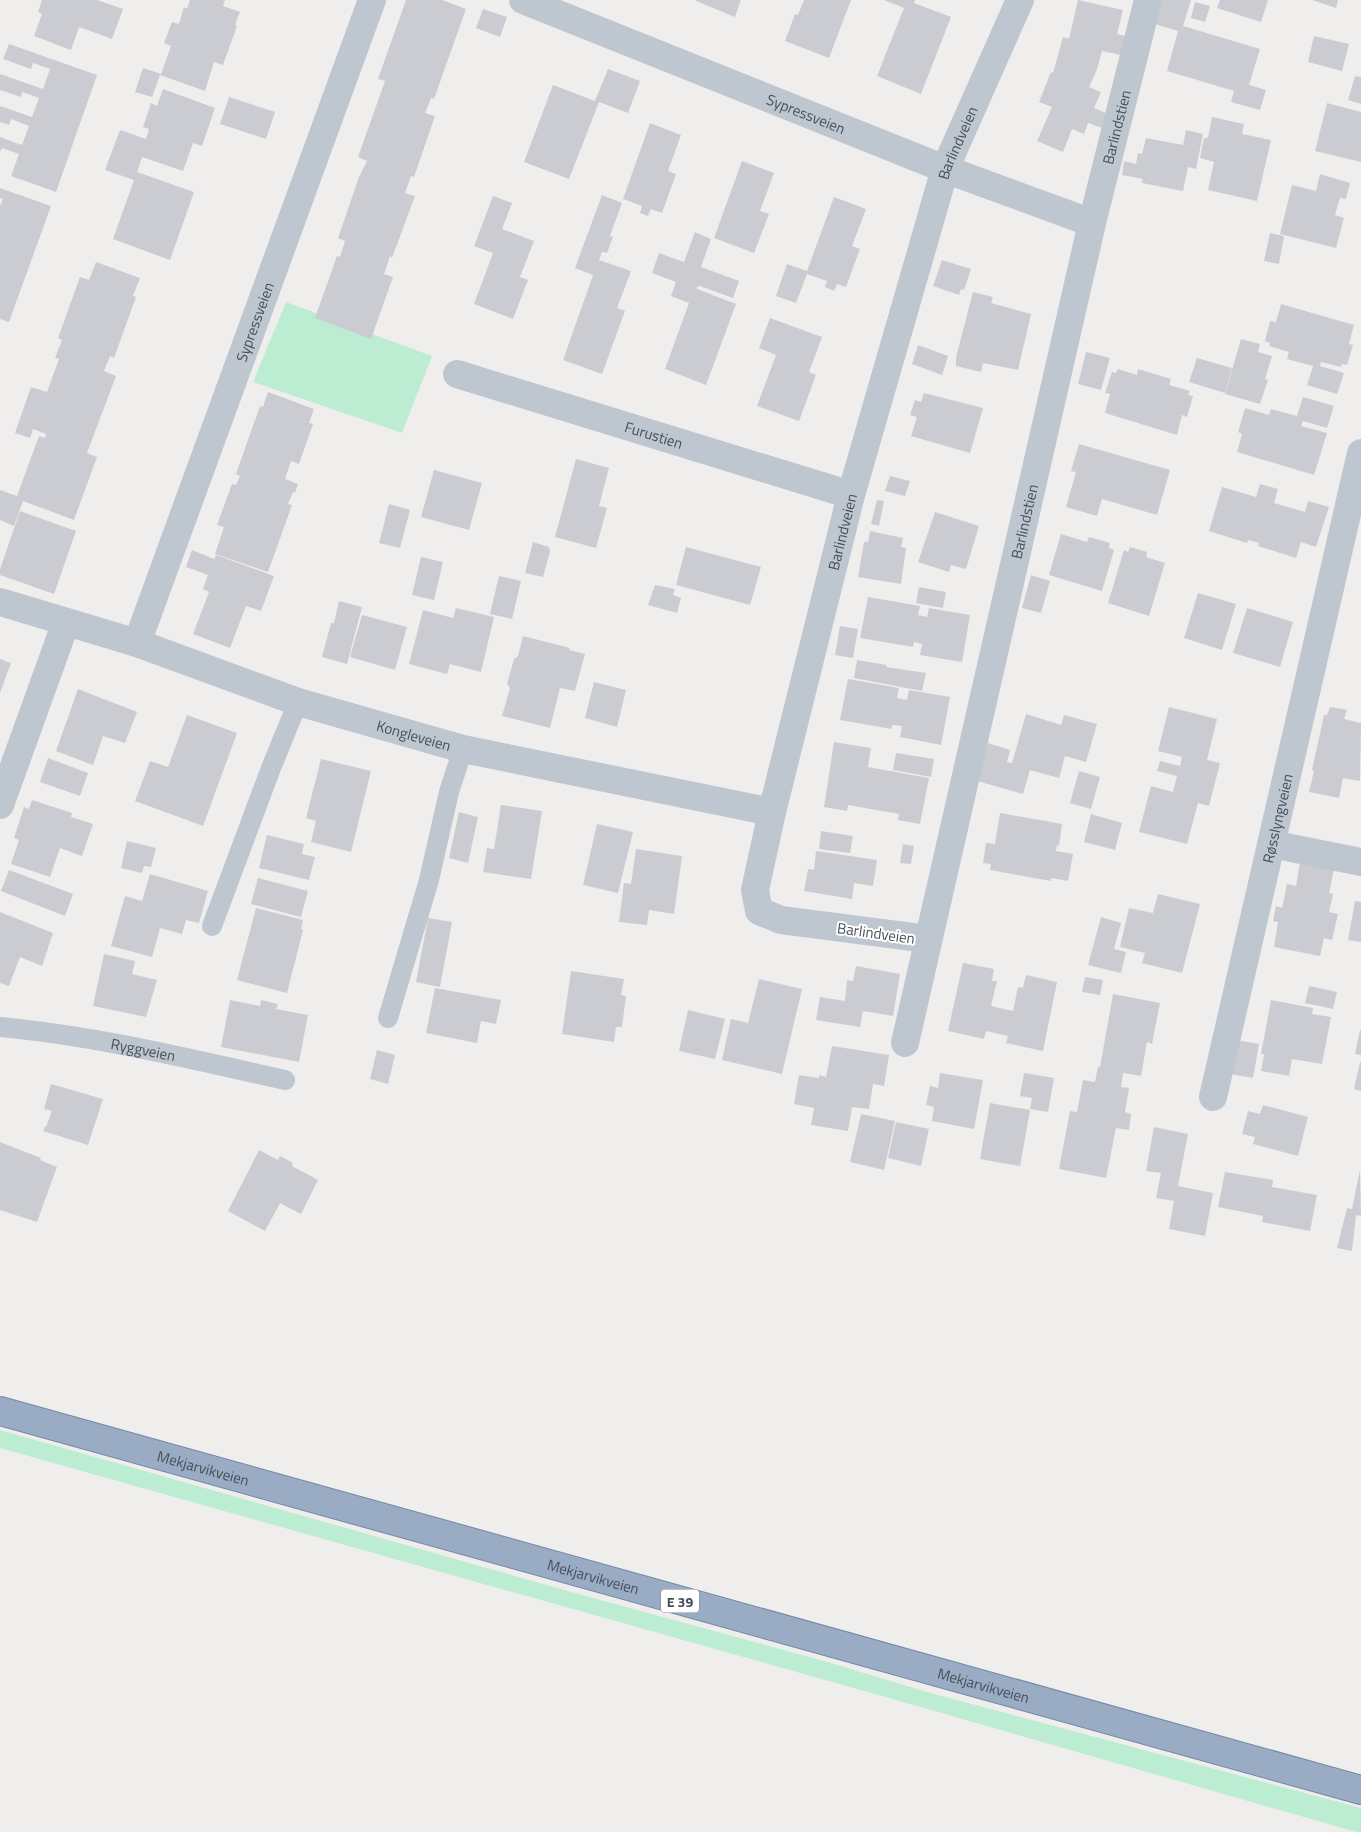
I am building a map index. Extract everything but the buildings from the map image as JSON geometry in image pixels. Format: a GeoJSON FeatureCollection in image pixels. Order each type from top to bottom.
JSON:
{"type":"FeatureCollection","features":[{"type":"Feature","properties":{"kind":"highway","name":"Mekjarvikveien"},"geometry":{"type":"LineString","coordinates":[[0,1411],[1361,1790]]}},
{"type":"Feature","properties":{"kind":"street","name":"Sypressveien"},"geometry":{"type":"LineString","coordinates":[[137,643],[372,0]]}},
{"type":"Feature","properties":{"kind":"street","name":"Sypressveien"},"geometry":{"type":"LineString","coordinates":[[523,0],[945,169],[1092,223]]}},
{"type":"Feature","properties":{"kind":"street","name":"Barlindveien"},"geometry":{"type":"LineString","coordinates":[[928,940],[781,920],[759,911],[755,890],[772,812],[851,495],[945,169],[1020,0]]}},
{"type":"Feature","properties":{"kind":"street","name":"Barlindstien"},"geometry":{"type":"LineString","coordinates":[[905,1043],[1092,223],[1148,0]]}},
{"type":"Feature","properties":{"kind":"street","name":"Furustien"},"geometry":{"type":"LineString","coordinates":[[457,374],[851,495]]}},
{"type":"Feature","properties":{"kind":"street","name":"Røsslyngveien"},"geometry":{"type":"LineString","coordinates":[[1213,1097],[1271,844],[1351,541],[1361,453]]}},
{"type":"Feature","properties":{"kind":"street","name":"Kongleveien"},"geometry":{"type":"LineString","coordinates":[[0,602],[137,643],[298,702],[462,749],[772,812]]}},
{"type":"Feature","properties":{"kind":"street"},"geometry":{"type":"LineString","coordinates":[[0,805],[66,622]]}},
{"type":"Feature","properties":{"kind":"street"},"geometry":{"type":"LineString","coordinates":[[1271,844],[1361,862]]}},
{"type":"Feature","properties":{"kind":"lane"},"geometry":{"type":"LineString","coordinates":[[212,926],[271,768],[298,702]]}},
{"type":"Feature","properties":{"kind":"lane"},"geometry":{"type":"LineString","coordinates":[[388,1018],[429,880],[449,792],[462,749]]}},
{"type":"Feature","properties":{"kind":"lane","name":"Ryggveien"},"geometry":{"type":"LineString","coordinates":[[0,1027],[153,1050],[285,1080]]}},
{"type":"Feature","properties":{"kind":"green space"},"geometry":{"type":"Polygon","coordinates":[[[286,302],[432,356],[402,433],[253,382],[286,302]]]}},
{"type":"Feature","properties":{"kind":"green space"},"geometry":{"type":"Polygon","coordinates":[[[0,1430],[586,1596],[824,1661],[927,1692],[1361,1808],[1361,1832],[0,1448],[0,1430]]]}}]}
